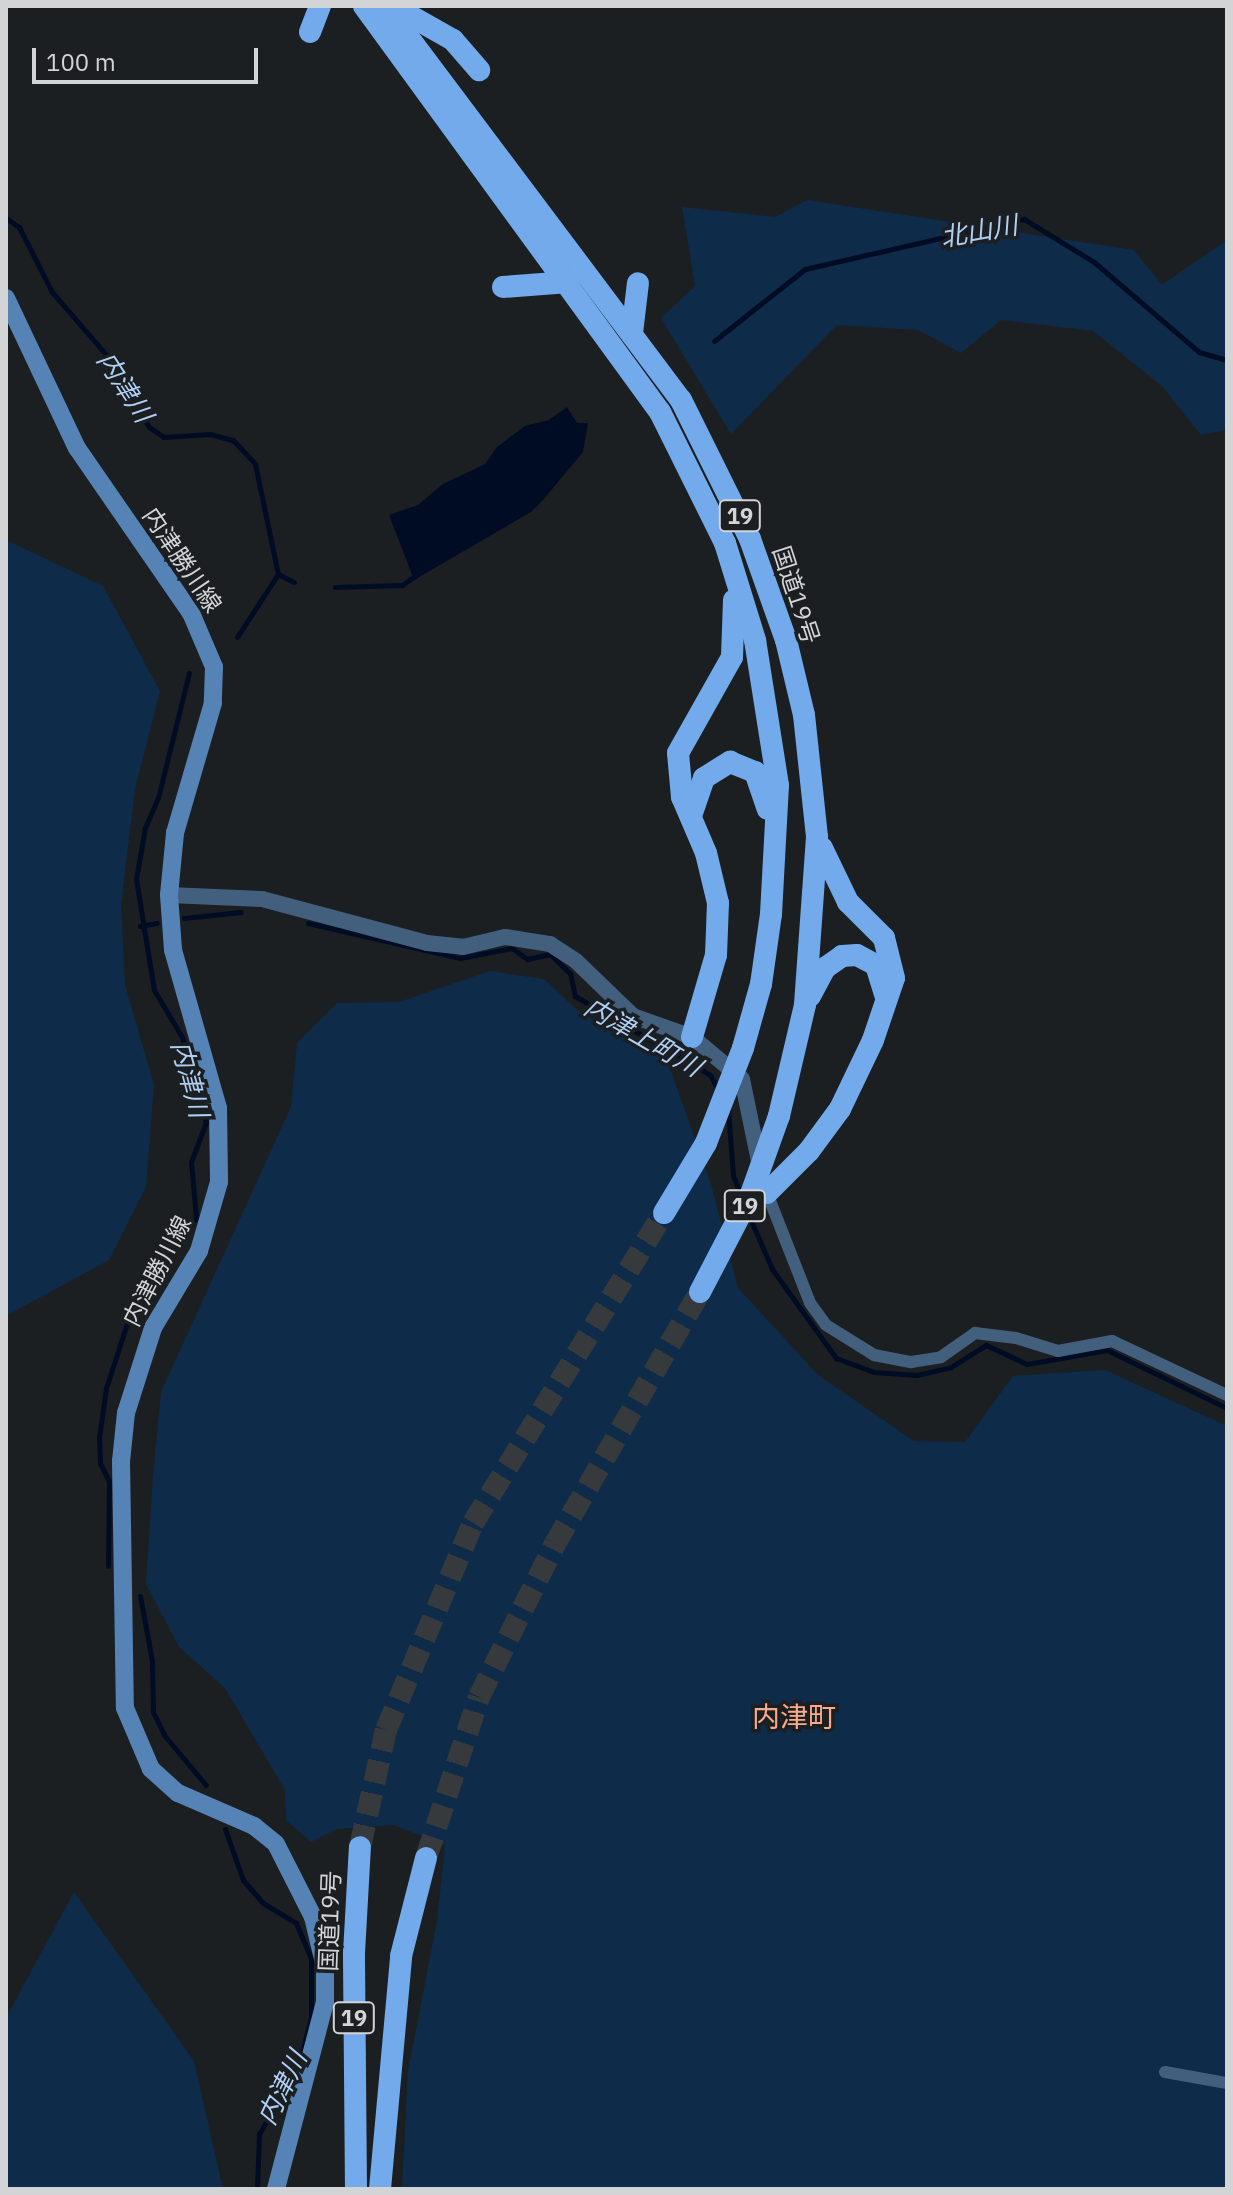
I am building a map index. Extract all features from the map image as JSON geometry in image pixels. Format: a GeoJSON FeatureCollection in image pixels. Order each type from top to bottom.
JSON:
{"type":"FeatureCollection","features":[{"type":"Feature","properties":{"kind":"highway"},"geometry":{"type":"LineString","coordinates":[[310,32],[320,6]]}},
{"type":"Feature","properties":{"kind":"highway","name":"19"},"geometry":{"type":"LineString","coordinates":[[364,6],[569,282],[660,412],[725,543],[755,640],[770,719],[778,785],[776,849],[761,984],[743,1048],[706,1143],[664,1213]]}},
{"type":"Feature","properties":{"kind":"highway","name":"国道19号"},"geometry":{"type":"LineString","coordinates":[[385,6],[681,400],[750,539],[786,640],[804,715],[817,837],[805,1005],[779,1116],[751,1194],[700,1292]]}},
{"type":"Feature","properties":{"kind":"highway"},"geometry":{"type":"LineString","coordinates":[[393,6],[453,40],[479,70]]}},
{"type":"Feature","properties":{"kind":"highway"},"geometry":{"type":"LineString","coordinates":[[503,287],[569,282]]}},
{"type":"Feature","properties":{"kind":"highway"},"geometry":{"type":"LineString","coordinates":[[632,333],[638,283]]}},
{"type":"Feature","properties":{"kind":"highway"},"geometry":{"type":"LineString","coordinates":[[692,1037],[711,980],[718,927],[714,877],[682,797],[678,753],[732,657],[737,619],[725,543]]}},
{"type":"Feature","properties":{"kind":"highway"},"geometry":{"type":"LineString","coordinates":[[691,816],[696,794],[714,768],[742,765],[762,783],[776,849]]}},
{"type":"Feature","properties":{"kind":"highway"},"geometry":{"type":"LineString","coordinates":[[767,1193],[809,1151],[840,1109],[886,1004],[894,978],[892,955],[884,938],[837,884],[817,837]]}},
{"type":"Feature","properties":{"kind":"highway"},"geometry":{"type":"LineString","coordinates":[[805,1005],[825,968],[842,956],[857,955],[876,965],[886,1004]]}},
{"type":"Feature","properties":{"kind":"highway","name":"国道19号"},"geometry":{"type":"LineString","coordinates":[[356,2189],[354,1953],[360,1847]]}},
{"type":"Feature","properties":{"kind":"highway","name":"19"},"geometry":{"type":"LineString","coordinates":[[380,2189],[401,1956],[426,1858]]}},
{"type":"Feature","properties":{"kind":"highway"},"geometry":{"type":"LineString","coordinates":[[346,2189],[345,2165],[356,2148]]}},
{"type":"Feature","properties":{"kind":"main road","name":"内津勝川線"},"geometry":{"type":"LineString","coordinates":[[6,298],[77,448],[191,613],[214,667],[213,703],[175,833],[169,895],[173,950],[218,1108],[222,1149],[212,1216],[199,1251],[153,1328],[126,1413],[121,1461],[125,1708],[151,1769],[178,1793],[254,1826],[276,1844],[313,1917],[325,1967],[325,2002],[276,2189]]}},
{"type":"Feature","properties":{"kind":"street"},"geometry":{"type":"LineString","coordinates":[[169,895],[262,899],[427,943],[463,947],[505,937],[550,944],[576,961],[633,1016],[692,1037],[742,1079],[767,1193],[810,1303],[826,1325],[874,1355],[911,1362],[941,1357],[975,1333],[1016,1338],[1058,1351],[1112,1341],[1227,1395]]}},
{"type":"Feature","properties":{"kind":"street"},"geometry":{"type":"LineString","coordinates":[[1165,2072],[1227,2083]]}},
{"type":"Feature","properties":{"kind":"shaded area"},"geometry":{"type":"Polygon","coordinates":[[[807,200],[1134,250],[1162,285],[1227,240],[1227,430],[1201,435],[1162,386],[1093,331],[1001,320],[961,353],[918,330],[837,325],[731,434],[661,318],[695,286],[682,207],[775,217],[807,200]]]}},
{"type":"Feature","properties":{"kind":"shaded area"},"geometry":{"type":"Polygon","coordinates":[[[567,407],[577,423],[588,423],[583,452],[543,500],[531,512],[414,580],[389,515],[418,505],[443,484],[485,464],[497,447],[525,426],[549,420],[567,407]]]}},
{"type":"Feature","properties":{"kind":"shaded area"},"geometry":{"type":"Polygon","coordinates":[[[6,540],[103,586],[160,691],[135,789],[121,905],[125,985],[154,1085],[146,1187],[109,1260],[6,1316],[6,540]]]}},
{"type":"Feature","properties":{"kind":"shaded area"},"geometry":{"type":"Polygon","coordinates":[[[490,971],[544,979],[579,1012],[667,1060],[711,1184],[738,1288],[818,1375],[914,1441],[965,1442],[1013,1376],[1105,1370],[1227,1426],[1227,2189],[402,2189],[408,2071],[437,1921],[445,1845],[393,1825],[337,1829],[311,1842],[286,1820],[285,1790],[225,1688],[179,1647],[146,1584],[153,1476],[161,1392],[291,1107],[297,1043],[337,1003],[399,1002],[490,971]]]}},
{"type":"Feature","properties":{"kind":"shaded area"},"geometry":{"type":"Polygon","coordinates":[[[74,1892],[194,2061],[223,2189],[6,2189],[6,2018],[74,1892]]]}},
{"type":"Feature","properties":{"kind":"waterway","name":"内津川"},"geometry":{"type":"LineString","coordinates":[[6,218],[19,227],[52,292],[110,359],[149,427],[164,437],[210,434],[233,440],[255,464],[278,574],[237,637]]}},
{"type":"Feature","properties":{"kind":"waterway","name":"北山川"},"geometry":{"type":"LineString","coordinates":[[714,341],[805,269],[1024,219],[1094,262],[1199,352],[1227,360]]}},
{"type":"Feature","properties":{"kind":"waterway","name":"北山川"},"geometry":{"type":"LineString","coordinates":[[278,574],[294,582]]}},
{"type":"Feature","properties":{"kind":"waterway","name":"北山川"},"geometry":{"type":"LineString","coordinates":[[335,587],[402,585],[418,574]]}},
{"type":"Feature","properties":{"kind":"waterway","name":"内津川"},"geometry":{"type":"LineString","coordinates":[[108,1566],[109,1481],[100,1463],[99,1438],[106,1388],[135,1299],[196,1218],[191,1162],[206,1122],[182,1037],[154,990],[136,879],[145,828],[158,798],[189,673]]}},
{"type":"Feature","properties":{"kind":"waterway","name":"内津上町川"},"geometry":{"type":"LineString","coordinates":[[184,918],[241,912]]}},
{"type":"Feature","properties":{"kind":"waterway","name":"内津上町川"},"geometry":{"type":"LineString","coordinates":[[140,926],[157,923]]}},
{"type":"Feature","properties":{"kind":"waterway","name":"内津上町川"},"geometry":{"type":"LineString","coordinates":[[308,923],[460,958],[512,948],[527,959],[550,954],[570,973],[575,996],[710,1075],[718,1089]]}},
{"type":"Feature","properties":{"kind":"waterway","name":"内津上町川"},"geometry":{"type":"LineString","coordinates":[[728,1108],[733,1176],[741,1195]]}},
{"type":"Feature","properties":{"kind":"waterway","name":"内津上町川"},"geometry":{"type":"LineString","coordinates":[[749,1216],[772,1269],[836,1358],[874,1372],[917,1375],[951,1367],[986,1345],[1027,1364],[1107,1350],[1227,1408]]}},
{"type":"Feature","properties":{"kind":"waterway","name":"内津川"},"geometry":{"type":"LineString","coordinates":[[140,1596],[152,1661],[153,1712],[164,1735],[206,1785]]}},
{"type":"Feature","properties":{"kind":"waterway","name":"内津川"},"geometry":{"type":"LineString","coordinates":[[225,1829],[243,1880],[263,1903],[296,1923],[311,1958],[311,2018],[298,2067],[259,2134],[257,2189]]}},
{"type":"Feature","properties":{"kind":"tunnel"},"geometry":{"type":"LineString","coordinates":[[360,1847],[386,1730],[473,1523],[664,1213]]}},
{"type":"Feature","properties":{"kind":"tunnel"},"geometry":{"type":"LineString","coordinates":[[426,1858],[479,1697],[555,1544],[700,1292]]}},
{"type":"Feature","properties":{"kind":"district","name":"内津町"},"geometry":{"type":"Point","coordinates":[794,1717]}}]}
